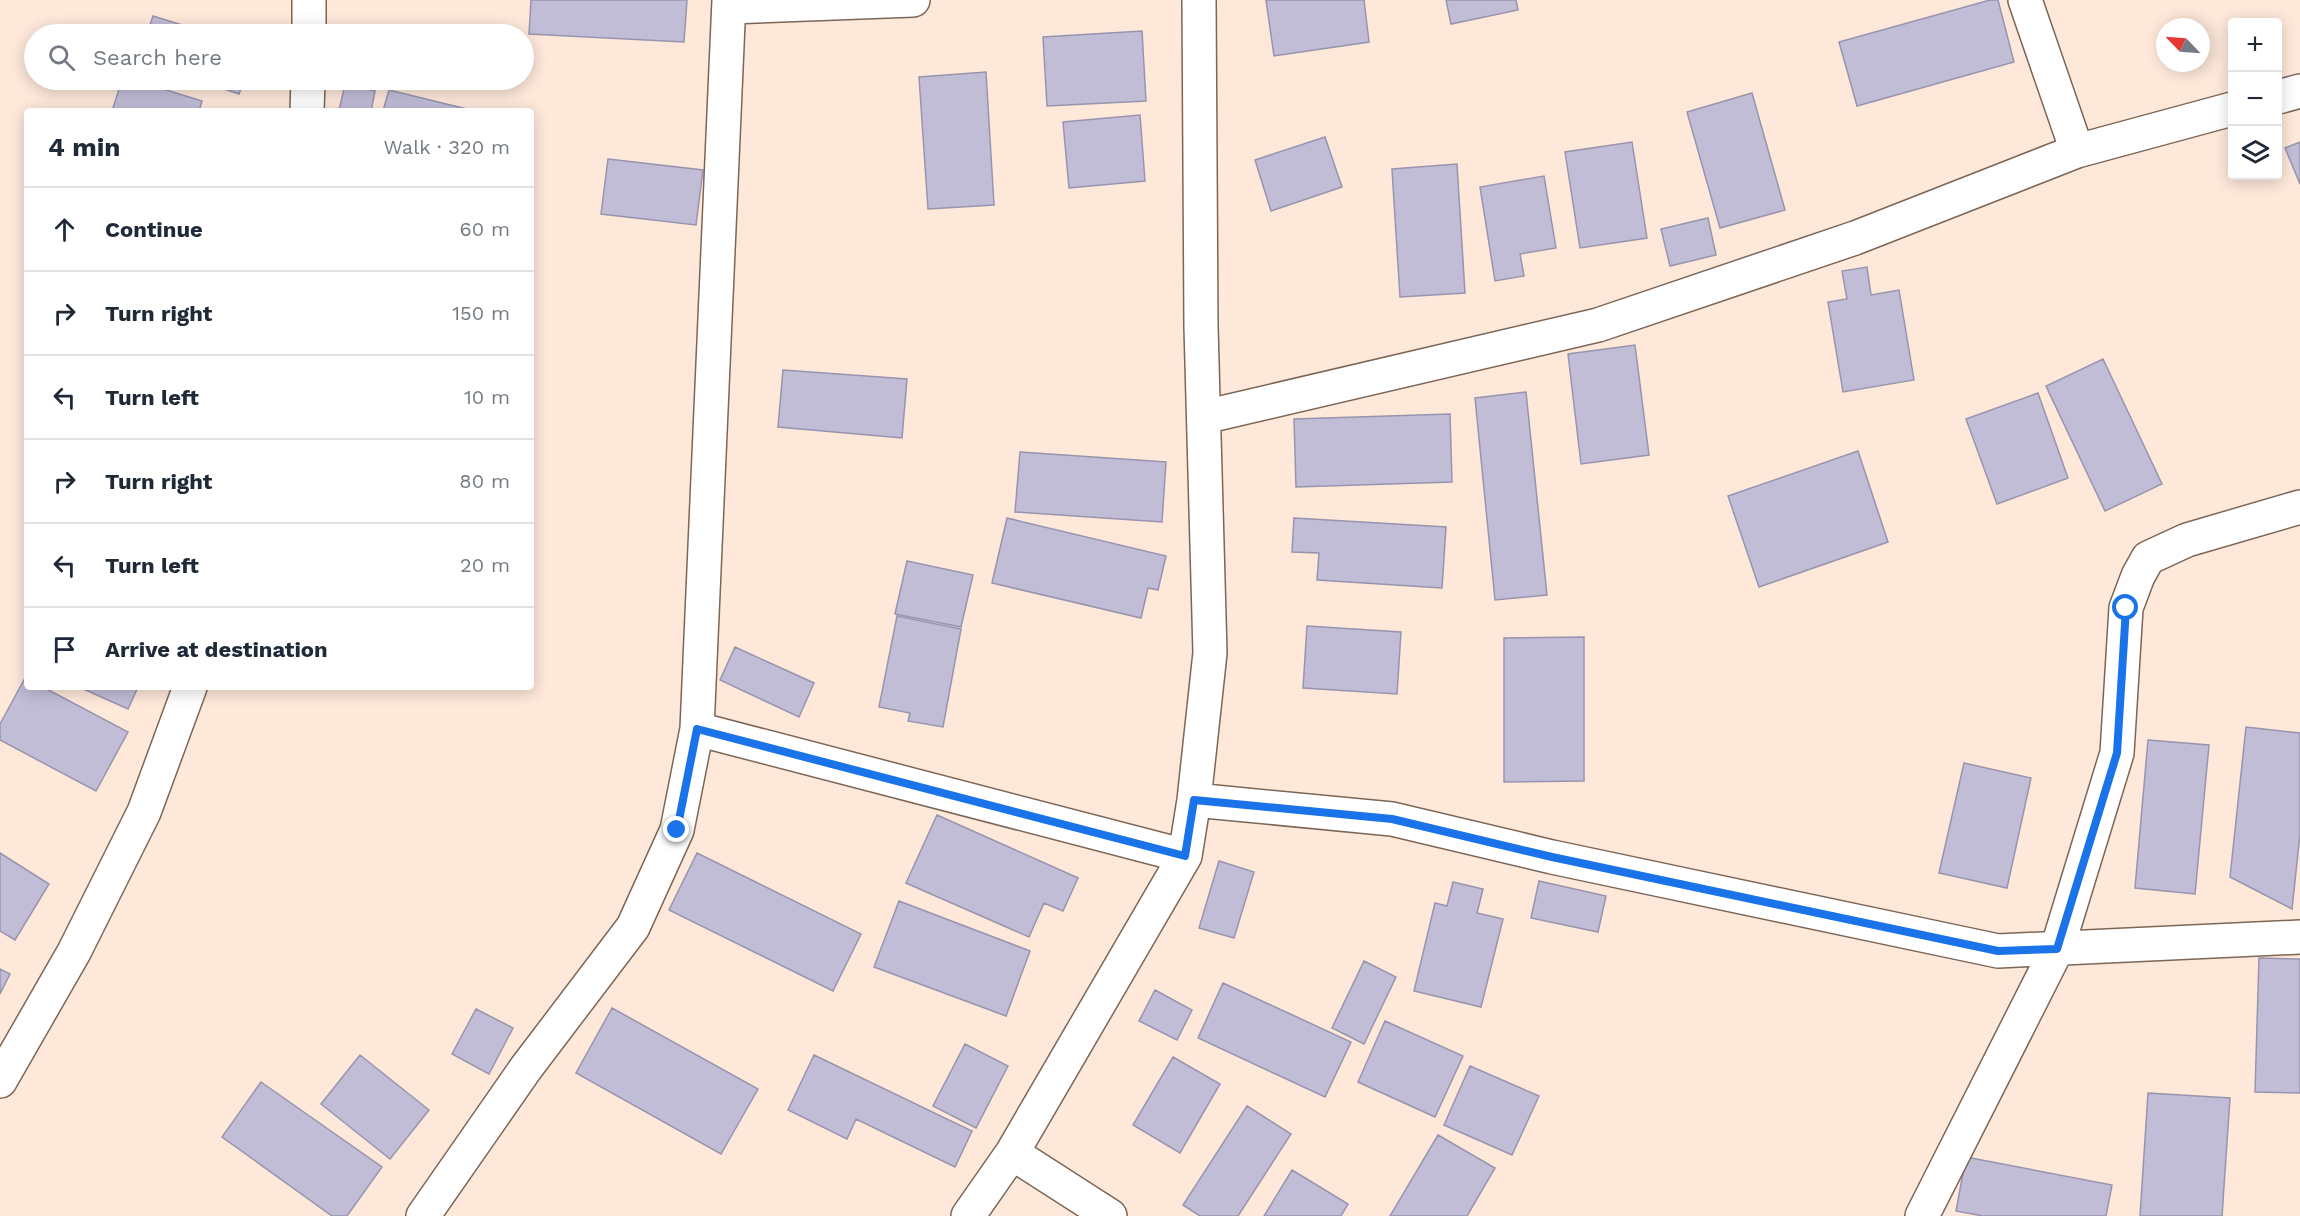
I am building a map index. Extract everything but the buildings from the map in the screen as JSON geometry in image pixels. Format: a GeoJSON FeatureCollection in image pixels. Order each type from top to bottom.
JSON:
{"type":"FeatureCollection","features":[{"type":"Feature","properties":{"kind":"street"},"geometry":{"type":"LineString","coordinates":[[309,0],[309,24]]}},
{"type":"Feature","properties":{"kind":"street"},"geometry":{"type":"LineString","coordinates":[[423,1216],[526,1068],[633,927],[677,830],[697,729],[729,3],[913,0]]}},
{"type":"Feature","properties":{"kind":"street"},"geometry":{"type":"LineString","coordinates":[[968,1216],[1012,1153],[1185,856],[1194,800],[1210,653],[1203,417],[1199,0]]}},
{"type":"Feature","properties":{"kind":"street"},"geometry":{"type":"LineString","coordinates":[[2025,0],[2077,152]]}},
{"type":"Feature","properties":{"kind":"street"},"geometry":{"type":"LineString","coordinates":[[307,108],[308,90]]}},
{"type":"Feature","properties":{"kind":"street"},"geometry":{"type":"LineString","coordinates":[[2282,95],[2300,90]]}},
{"type":"Feature","properties":{"kind":"street"},"geometry":{"type":"LineString","coordinates":[[1203,417],[1598,324],[1855,238],[2077,152],[2228,110]]}},
{"type":"Feature","properties":{"kind":"street"},"geometry":{"type":"LineString","coordinates":[[1922,1216],[2057,949],[2117,753],[2126,608],[2148,558],[2187,540],[2300,507]]}},
{"type":"Feature","properties":{"kind":"street"},"geometry":{"type":"LineString","coordinates":[[0,1081],[74,952],[144,812],[189,690]]}},
{"type":"Feature","properties":{"kind":"street"},"geometry":{"type":"LineString","coordinates":[[697,729],[1185,856]]}},
{"type":"Feature","properties":{"kind":"street"},"geometry":{"type":"LineString","coordinates":[[1194,800],[1392,819],[1552,857],[1998,951],[2300,937]]}},
{"type":"Feature","properties":{"kind":"street"},"geometry":{"type":"LineString","coordinates":[[1012,1153],[1110,1216]]}},
{"type":"Feature","properties":{"kind":"route"},"geometry":{"type":"LineString","coordinates":[[677,830],[697,729],[1185,856],[1194,800],[1392,819],[1552,857],[1998,951],[2057,949],[2117,753],[2126,608]]}}]}
